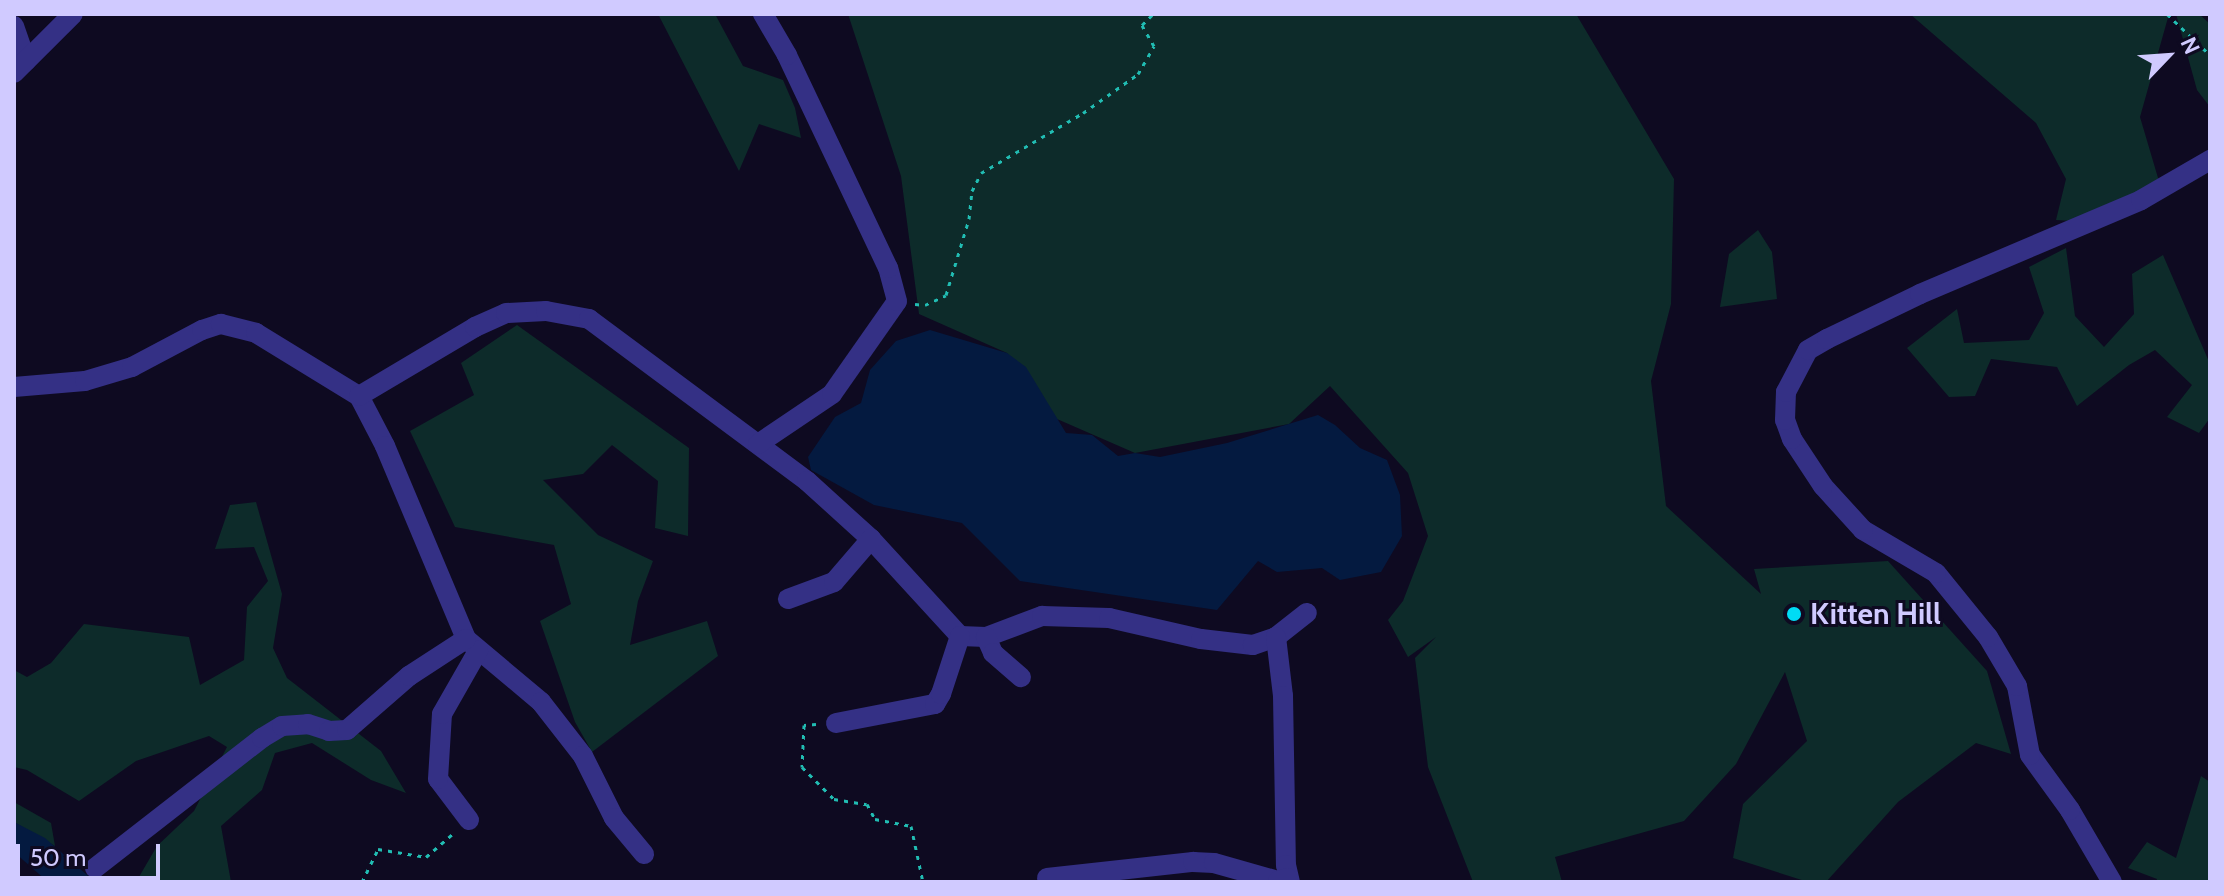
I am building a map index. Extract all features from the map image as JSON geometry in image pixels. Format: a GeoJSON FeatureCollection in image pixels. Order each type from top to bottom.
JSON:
{"type":"FeatureCollection","features":[{"type":"Feature","properties":{"kind":"street"},"geometry":{"type":"LineString","coordinates":[[20,67],[73,14]]}},
{"type":"Feature","properties":{"kind":"street"},"geometry":{"type":"LineString","coordinates":[[758,444],[832,394],[897,301],[888,268],[787,55],[763,14]]}},
{"type":"Feature","properties":{"kind":"street"},"geometry":{"type":"LineString","coordinates":[[14,26],[20,67]]}},
{"type":"Feature","properties":{"kind":"street"},"geometry":{"type":"LineString","coordinates":[[2112,882],[2070,810],[2030,755],[2017,686],[1988,637],[1936,573],[1863,530],[1823,486],[1792,439],[1785,420],[1786,392],[1808,350],[1827,339],[1920,294],[2141,200],[2210,160]]}},
{"type":"Feature","properties":{"kind":"street"},"geometry":{"type":"LineString","coordinates":[[359,396],[475,327],[506,313],[546,311],[589,319],[807,481],[871,539],[960,636],[986,637],[1042,616],[1109,618],[1201,639],[1253,645],[1276,637],[1307,613]]}},
{"type":"Feature","properties":{"kind":"street"},"geometry":{"type":"LineString","coordinates":[[14,387],[85,381],[132,367],[202,330],[221,324],[256,333],[359,396],[385,446],[472,645],[541,702],[583,756],[614,818],[644,854]]}},
{"type":"Feature","properties":{"kind":"street"},"geometry":{"type":"LineString","coordinates":[[788,599],[834,582],[871,539]]}},
{"type":"Feature","properties":{"kind":"street"},"geometry":{"type":"LineString","coordinates":[[836,723],[935,704],[960,636]]}},
{"type":"Feature","properties":{"kind":"street"},"geometry":{"type":"LineString","coordinates":[[986,637],[993,653],[1021,677]]}},
{"type":"Feature","properties":{"kind":"street"},"geometry":{"type":"LineString","coordinates":[[1047,878],[1193,862],[1214,863],[1278,881],[1289,880],[1283,696],[1276,637]]}},
{"type":"Feature","properties":{"kind":"street"},"geometry":{"type":"LineString","coordinates":[[469,820],[438,779],[442,714],[472,645]]}},
{"type":"Feature","properties":{"kind":"street"},"geometry":{"type":"LineString","coordinates":[[95,868],[262,738],[282,726],[308,724],[329,731],[347,730],[409,676],[472,645]]}},
{"type":"Feature","properties":{"kind":"path"},"geometry":{"type":"LineString","coordinates":[[897,301],[925,305],[946,295],[969,219],[972,191],[981,173],[1083,113],[1138,74],[1154,46],[1142,25],[1153,14]]}},
{"type":"Feature","properties":{"kind":"path"},"geometry":{"type":"LineString","coordinates":[[2167,14],[2210,55]]}},
{"type":"Feature","properties":{"kind":"path"},"geometry":{"type":"LineString","coordinates":[[836,723],[804,725],[802,767],[834,799],[867,804],[875,819],[911,826],[923,882]]}},
{"type":"Feature","properties":{"kind":"path"},"geometry":{"type":"LineString","coordinates":[[362,882],[378,849],[426,857],[469,820]]}},
{"type":"Feature","properties":{"kind":"green space"},"geometry":{"type":"Polygon","coordinates":[[[658,14],[715,14],[743,66],[783,80],[795,108],[801,138],[759,124],[739,171],[658,14]]]}},
{"type":"Feature","properties":{"kind":"green space"},"geometry":{"type":"Polygon","coordinates":[[[848,14],[1576,14],[1674,179],[1671,304],[1651,381],[1666,506],[1761,594],[1754,569],[1888,561],[1987,671],[2011,754],[1976,743],[1898,802],[1826,882],[1808,882],[1733,858],[1743,804],[1807,741],[1785,672],[1736,764],[1684,821],[1555,857],[1562,882],[1473,882],[1428,767],[1415,658],[1436,637],[1408,657],[1388,620],[1403,601],[1428,536],[1408,473],[1330,386],[1289,424],[1135,453],[1057,419],[1007,353],[919,314],[901,176],[848,14]]]}},
{"type":"Feature","properties":{"kind":"green space"},"geometry":{"type":"Polygon","coordinates":[[[1910,14],[2169,14],[2140,117],[2161,188],[2088,222],[2056,220],[2066,179],[2036,123],[1910,14]]]}},
{"type":"Feature","properties":{"kind":"green space"},"geometry":{"type":"Polygon","coordinates":[[[2176,14],[2199,14],[2210,24],[2210,107],[2197,90],[2176,14]]]}},
{"type":"Feature","properties":{"kind":"green space"},"geometry":{"type":"Polygon","coordinates":[[[1758,230],[1772,252],[1777,299],[1720,307],[1729,254],[1758,230]]]}},
{"type":"Feature","properties":{"kind":"green space"},"geometry":{"type":"Polygon","coordinates":[[[2066,248],[2075,316],[2104,347],[2134,314],[2132,274],[2163,255],[2210,364],[2210,418],[2199,433],[2167,417],[2192,385],[2155,350],[2129,365],[2077,406],[2057,367],[1991,359],[1975,396],[1949,397],[1907,348],[1957,309],[1964,343],[2029,340],[2044,313],[2029,267],[2066,248]]]}},
{"type":"Feature","properties":{"kind":"green space"},"geometry":{"type":"Polygon","coordinates":[[[517,325],[689,448],[688,536],[655,528],[658,481],[612,445],[583,474],[543,480],[598,535],[653,561],[638,601],[630,645],[707,621],[718,656],[592,752],[575,722],[540,621],[571,604],[554,545],[455,527],[410,431],[474,395],[461,363],[517,325]]]}},
{"type":"Feature","properties":{"kind":"green space"},"geometry":{"type":"Polygon","coordinates":[[[256,502],[282,594],[273,648],[287,678],[381,751],[406,793],[371,780],[312,743],[275,753],[262,790],[221,826],[231,882],[136,882],[157,846],[194,811],[227,747],[209,736],[136,761],[79,801],[27,770],[14,767],[14,670],[27,677],[51,663],[84,624],[189,637],[200,685],[244,660],[247,607],[268,581],[254,547],[215,549],[230,505],[256,502]]]}},
{"type":"Feature","properties":{"kind":"green space"},"geometry":{"type":"Polygon","coordinates":[[[2201,776],[2210,782],[2210,882],[2156,882],[2157,879],[2128,868],[2147,842],[2176,858],[2201,776]]]}},
{"type":"Feature","properties":{"kind":"green space"},"geometry":{"type":"Polygon","coordinates":[[[14,802],[51,823],[55,846],[14,822],[14,802]]]}},
{"type":"Feature","properties":{"kind":"water"},"geometry":{"type":"Polygon","coordinates":[[[930,330],[1007,353],[1026,367],[1066,433],[1092,435],[1118,456],[1135,453],[1160,457],[1227,443],[1318,415],[1335,425],[1360,448],[1387,460],[1400,495],[1402,536],[1381,572],[1340,580],[1322,568],[1277,572],[1258,561],[1217,610],[1020,581],[962,523],[874,505],[811,470],[808,457],[835,417],[861,403],[870,370],[896,341],[930,330]]]}},
{"type":"Feature","properties":{"kind":"water"},"geometry":{"type":"Polygon","coordinates":[[[14,822],[45,838],[95,882],[48,882],[14,852],[14,822]]]}},
{"type":"Feature","properties":{"kind":"place","name":"Kitten Hill"},"geometry":{"type":"Point","coordinates":[1794,614]}}]}
